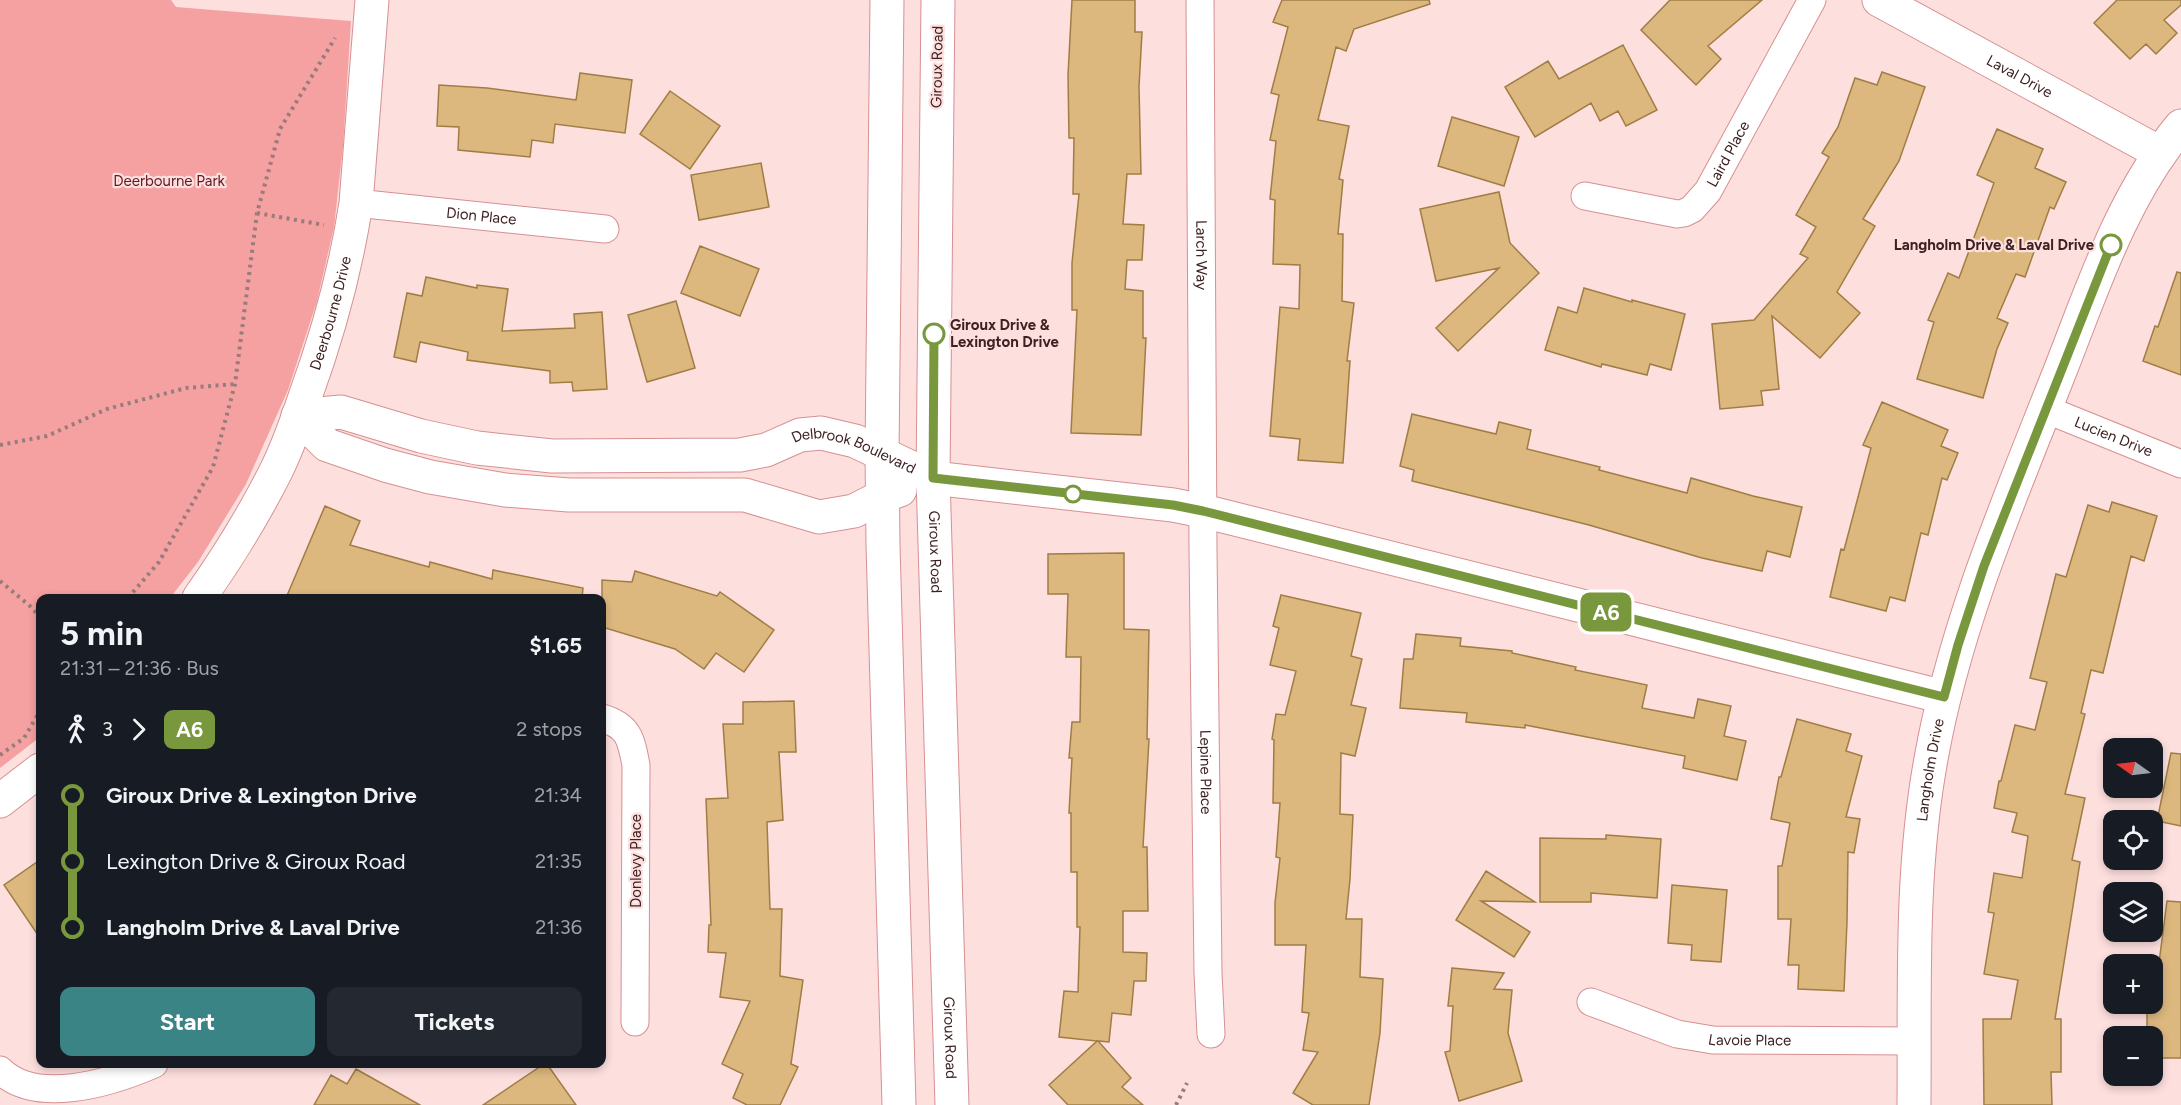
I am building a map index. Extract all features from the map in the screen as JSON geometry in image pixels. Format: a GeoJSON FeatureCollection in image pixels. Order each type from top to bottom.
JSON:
{"type":"FeatureCollection","features":[{"type":"Feature","properties":{"kind":"street","name":"Deerbourne Drive"},"geometry":{"type":"LineString","coordinates":[[202,594],[248,523],[277,468],[298,416],[330,322],[347,255],[356,203],[372,0]]}},
{"type":"Feature","properties":{"kind":"street"},"geometry":{"type":"LineString","coordinates":[[887,0],[882,453],[884,622],[898,1105]]}},
{"type":"Feature","properties":{"kind":"street","name":"Giroux Road"},"geometry":{"type":"LineString","coordinates":[[938,0],[933,478],[952,1105]]}},
{"type":"Feature","properties":{"kind":"street","name":"Larch Way"},"geometry":{"type":"LineString","coordinates":[[1200,0],[1203,511]]}},
{"type":"Feature","properties":{"kind":"street","name":"Laird Place"},"geometry":{"type":"LineString","coordinates":[[1585,196],[1677,214],[1692,209],[1716,178],[1812,0]]}},
{"type":"Feature","properties":{"kind":"street","name":"Laval Drive"},"geometry":{"type":"LineString","coordinates":[[1879,0],[2160,153]]}},
{"type":"Feature","properties":{"kind":"street","name":"Langholm Drive"},"geometry":{"type":"LineString","coordinates":[[1914,1105],[1914,956],[1919,863],[1931,760],[1958,645],[1984,566],[2111,245],[2131,203],[2160,153],[2181,126]]}},
{"type":"Feature","properties":{"kind":"street","name":"Dion Place"},"geometry":{"type":"LineString","coordinates":[[356,203],[605,229]]}},
{"type":"Feature","properties":{"kind":"street","name":"Lucien Drive"},"geometry":{"type":"LineString","coordinates":[[2045,409],[2181,464]]}},
{"type":"Feature","properties":{"kind":"street","name":"Delbrook Boulevard"},"geometry":{"type":"LineString","coordinates":[[298,416],[341,412],[421,436],[477,448],[552,456],[740,455],[766,450],[800,435],[821,434],[855,441],[933,478]]}},
{"type":"Feature","properties":{"kind":"street","name":"Delbrook Boulevard"},"geometry":{"type":"LineString","coordinates":[[298,416],[327,445],[385,465],[430,477],[505,490],[569,495],[745,495],[819,517],[854,511],[883,496],[933,478]]}},
{"type":"Feature","properties":{"kind":"street"},"geometry":{"type":"LineString","coordinates":[[933,478],[1173,505],[1203,511],[1944,697]]}},
{"type":"Feature","properties":{"kind":"street","name":"Lepine Place"},"geometry":{"type":"LineString","coordinates":[[1203,511],[1208,973],[1211,1035]]}},
{"type":"Feature","properties":{"kind":"street","name":"Donlevy Place"},"geometry":{"type":"LineString","coordinates":[[606,720],[623,728],[629,736],[636,765],[635,1022]]}},
{"type":"Feature","properties":{"kind":"street"},"geometry":{"type":"LineString","coordinates":[[0,801],[36,773]]}},
{"type":"Feature","properties":{"kind":"street","name":"Lavoie Place"},"geometry":{"type":"LineString","coordinates":[[1591,1002],[1694,1038],[1914,1041]]}},
{"type":"Feature","properties":{"kind":"street"},"geometry":{"type":"LineString","coordinates":[[0,1070],[10,1083],[32,1098],[60,1101],[74,1098],[145,1068]]}},
{"type":"Feature","properties":{"kind":"path"},"geometry":{"type":"LineString","coordinates":[[131,594],[159,562],[213,467],[235,384],[256,213],[280,129],[335,38]]}},
{"type":"Feature","properties":{"kind":"path"},"geometry":{"type":"LineString","coordinates":[[256,213],[330,226]]}},
{"type":"Feature","properties":{"kind":"path"},"geometry":{"type":"LineString","coordinates":[[0,445],[46,436],[108,409],[186,388],[235,384]]}},
{"type":"Feature","properties":{"kind":"path"},"geometry":{"type":"LineString","coordinates":[[0,581],[36,613]]}},
{"type":"Feature","properties":{"kind":"path"},"geometry":{"type":"LineString","coordinates":[[0,755],[24,738],[36,718]]}},
{"type":"Feature","properties":{"kind":"path"},"geometry":{"type":"LineString","coordinates":[[1176,1105],[1187,1083]]}},
{"type":"Feature","properties":{"kind":"green space","name":"Deerbourne Park"},"geometry":{"type":"Polygon","coordinates":[[[0,0],[171,0],[176,7],[351,21],[343,146],[334,227],[317,301],[288,390],[246,484],[198,562],[173,594],[36,594],[36,740],[0,768],[0,0]]]}},
{"type":"Feature","properties":{"kind":"building"},"geometry":{"type":"Polygon","coordinates":[[[1072,0],[1135,0],[1135,32],[1142,32],[1139,87],[1141,174],[1127,174],[1123,224],[1144,225],[1142,260],[1127,260],[1125,289],[1143,291],[1143,338],[1146,338],[1141,435],[1071,433],[1077,310],[1072,310],[1072,263],[1079,194],[1073,194],[1074,138],[1069,138],[1068,75],[1072,0]]]}},
{"type":"Feature","properties":{"kind":"building"},"geometry":{"type":"Polygon","coordinates":[[[1282,0],[1429,0],[1430,4],[1354,29],[1346,51],[1336,47],[1318,120],[1349,126],[1339,179],[1343,180],[1338,234],[1343,234],[1342,301],[1354,303],[1347,361],[1350,361],[1343,463],[1298,460],[1300,439],[1270,436],[1280,307],[1299,309],[1300,265],[1273,264],[1275,200],[1270,199],[1276,141],[1270,140],[1279,95],[1271,93],[1288,27],[1273,22],[1282,0]]]}},
{"type":"Feature","properties":{"kind":"building"},"geometry":{"type":"Polygon","coordinates":[[[1670,0],[1762,0],[1708,46],[1721,59],[1696,85],[1641,30],[1670,0]]]}},
{"type":"Feature","properties":{"kind":"building"},"geometry":{"type":"Polygon","coordinates":[[[2117,0],[2181,0],[2181,5],[2164,20],[2177,33],[2156,54],[2146,44],[2130,59],[2094,23],[2117,0]]]}},
{"type":"Feature","properties":{"kind":"building"},"geometry":{"type":"Polygon","coordinates":[[[1623,45],[1657,110],[1626,126],[1618,111],[1600,121],[1591,103],[1535,137],[1505,87],[1548,61],[1559,79],[1623,45]]]}},
{"type":"Feature","properties":{"kind":"building"},"geometry":{"type":"Polygon","coordinates":[[[1882,72],[1925,87],[1899,161],[1863,219],[1875,226],[1837,292],[1860,313],[1820,358],[1772,316],[1779,389],[1761,391],[1763,405],[1720,409],[1712,324],[1754,320],[1808,258],[1800,254],[1816,227],[1796,215],[1829,157],[1822,153],[1838,127],[1855,78],[1877,85],[1882,72]]]}},
{"type":"Feature","properties":{"kind":"building"},"geometry":{"type":"Polygon","coordinates":[[[580,73],[632,80],[625,133],[555,124],[553,143],[532,140],[530,157],[458,150],[459,127],[437,126],[439,85],[487,88],[576,100],[580,73]]]}},
{"type":"Feature","properties":{"kind":"building"},"geometry":{"type":"Polygon","coordinates":[[[670,91],[720,126],[690,169],[640,134],[670,91]]]}},
{"type":"Feature","properties":{"kind":"building"},"geometry":{"type":"Polygon","coordinates":[[[1452,117],[1519,137],[1504,186],[1438,166],[1452,117]]]}},
{"type":"Feature","properties":{"kind":"building"},"geometry":{"type":"Polygon","coordinates":[[[1997,129],[2043,149],[2035,168],[2066,182],[2054,209],[2050,207],[2025,277],[2016,274],[1997,318],[2008,323],[1997,349],[1983,398],[1917,379],[1934,322],[1928,320],[1948,273],[1959,278],[1994,183],[1977,175],[1997,129]]]}},
{"type":"Feature","properties":{"kind":"building"},"geometry":{"type":"Polygon","coordinates":[[[761,163],[769,207],[699,220],[691,175],[761,163]]]}},
{"type":"Feature","properties":{"kind":"building"},"geometry":{"type":"Polygon","coordinates":[[[1499,192],[1510,243],[1539,273],[1458,351],[1436,328],[1499,268],[1436,281],[1420,209],[1499,192]]]}},
{"type":"Feature","properties":{"kind":"building"},"geometry":{"type":"Polygon","coordinates":[[[700,246],[759,269],[740,316],[681,293],[700,246]]]}},
{"type":"Feature","properties":{"kind":"building"},"geometry":{"type":"Polygon","coordinates":[[[2177,272],[2181,273],[2181,375],[2143,361],[2155,326],[2158,327],[2177,272]]]}},
{"type":"Feature","properties":{"kind":"building"},"geometry":{"type":"Polygon","coordinates":[[[426,277],[477,288],[477,285],[508,289],[502,331],[575,328],[574,314],[602,312],[607,389],[573,391],[572,382],[550,383],[550,371],[467,360],[468,352],[420,342],[416,362],[394,357],[407,293],[422,296],[426,277]]]}},
{"type":"Feature","properties":{"kind":"building"},"geometry":{"type":"Polygon","coordinates":[[[1584,288],[1685,314],[1671,370],[1650,364],[1647,375],[1602,364],[1601,367],[1545,350],[1558,307],[1577,313],[1584,288]]]}},
{"type":"Feature","properties":{"kind":"building"},"geometry":{"type":"Polygon","coordinates":[[[676,301],[695,368],[647,382],[628,315],[676,301]]]}},
{"type":"Feature","properties":{"kind":"building"},"geometry":{"type":"Polygon","coordinates":[[[1882,402],[1948,430],[1941,446],[1958,453],[1947,480],[1942,478],[1928,535],[1921,533],[1905,601],[1890,597],[1886,611],[1830,597],[1841,549],[1844,550],[1871,448],[1863,445],[1882,402]]]}},
{"type":"Feature","properties":{"kind":"building"},"geometry":{"type":"Polygon","coordinates":[[[1412,414],[1496,434],[1499,422],[1531,430],[1527,449],[1600,467],[1599,470],[1687,493],[1691,478],[1802,507],[1790,557],[1767,551],[1762,571],[1702,558],[1589,525],[1412,481],[1414,470],[1400,466],[1412,414]]]}},
{"type":"Feature","properties":{"kind":"building"},"geometry":{"type":"Polygon","coordinates":[[[2112,502],[2157,516],[2144,561],[2131,556],[2103,673],[2091,670],[2081,713],[2085,714],[2065,794],[2085,798],[2072,860],[2080,862],[2055,1019],[2061,1019],[2061,1072],[2051,1072],[2052,1105],[1984,1105],[1983,1019],[2011,1019],[2018,980],[1984,974],[1994,913],[1988,912],[1994,873],[2022,878],[2028,836],[2012,832],[2017,813],[1994,808],[1999,781],[2001,781],[2015,725],[2035,730],[2047,682],[2030,678],[2056,574],[2066,577],[2088,505],[2109,512],[2112,502]]]}},
{"type":"Feature","properties":{"kind":"building"},"geometry":{"type":"Polygon","coordinates":[[[325,506],[360,521],[350,545],[429,567],[430,562],[492,579],[493,570],[583,588],[582,594],[288,594],[325,506]]]}},
{"type":"Feature","properties":{"kind":"building"},"geometry":{"type":"Polygon","coordinates":[[[1124,553],[1124,629],[1149,630],[1147,739],[1149,739],[1143,847],[1147,847],[1148,911],[1123,911],[1123,952],[1147,953],[1146,981],[1134,981],[1131,1015],[1112,1013],[1109,1042],[1098,1041],[1131,1078],[1122,1087],[1143,1105],[1068,1105],[1049,1085],[1097,1041],[1059,1037],[1064,991],[1078,992],[1080,927],[1077,927],[1077,872],[1071,872],[1071,813],[1069,813],[1072,758],[1069,758],[1072,722],[1080,722],[1081,657],[1066,657],[1068,594],[1048,594],[1048,554],[1124,553]]]}},
{"type":"Feature","properties":{"kind":"building"},"geometry":{"type":"Polygon","coordinates":[[[635,571],[717,596],[720,592],[774,630],[744,672],[716,653],[704,669],[675,649],[606,628],[606,594],[602,594],[602,580],[632,582],[635,571]]]}},
{"type":"Feature","properties":{"kind":"building"},"geometry":{"type":"Polygon","coordinates":[[[1281,595],[1361,613],[1351,656],[1362,659],[1351,705],[1366,708],[1355,756],[1341,753],[1340,814],[1353,815],[1346,919],[1362,919],[1360,977],[1383,979],[1380,1033],[1369,1105],[1313,1105],[1293,1093],[1318,1052],[1303,1050],[1309,1013],[1302,1012],[1306,945],[1275,945],[1275,903],[1280,858],[1276,857],[1280,803],[1273,803],[1274,740],[1272,739],[1276,714],[1285,715],[1296,671],[1270,665],[1279,628],[1273,626],[1281,595]]]}},
{"type":"Feature","properties":{"kind":"building"},"geometry":{"type":"Polygon","coordinates":[[[1416,634],[1461,638],[1460,646],[1512,651],[1512,653],[1576,667],[1575,670],[1647,685],[1642,708],[1694,718],[1698,699],[1731,706],[1724,736],[1746,741],[1737,780],[1683,768],[1685,756],[1525,725],[1525,728],[1466,722],[1467,713],[1400,708],[1404,659],[1413,659],[1416,634]]]}},
{"type":"Feature","properties":{"kind":"building"},"geometry":{"type":"Polygon","coordinates":[[[794,701],[796,752],[779,752],[783,820],[767,822],[770,909],[782,909],[780,976],[803,980],[791,1064],[798,1067],[780,1105],[747,1105],[733,1098],[743,1074],[722,1064],[750,1001],[720,997],[726,953],[708,952],[709,925],[711,925],[706,799],[728,798],[723,724],[743,724],[743,702],[794,701]]]}},
{"type":"Feature","properties":{"kind":"building"},"geometry":{"type":"Polygon","coordinates":[[[1797,719],[1851,734],[1846,751],[1862,756],[1846,817],[1860,819],[1854,853],[1848,852],[1844,991],[1798,989],[1799,965],[1788,965],[1791,919],[1778,919],[1778,866],[1782,866],[1790,823],[1771,819],[1779,777],[1781,777],[1797,719]]]}},
{"type":"Feature","properties":{"kind":"building"},"geometry":{"type":"Polygon","coordinates":[[[2171,753],[2181,754],[2181,826],[2163,822],[2163,810],[2159,810],[2171,753]]]}},
{"type":"Feature","properties":{"kind":"building"},"geometry":{"type":"Polygon","coordinates":[[[1606,835],[1661,839],[1657,898],[1591,893],[1591,902],[1540,902],[1540,838],[1606,839],[1606,835]]]}},
{"type":"Feature","properties":{"kind":"building"},"geometry":{"type":"Polygon","coordinates":[[[36,863],[36,932],[4,885],[36,863]]]}},
{"type":"Feature","properties":{"kind":"building"},"geometry":{"type":"Polygon","coordinates":[[[1486,871],[1535,902],[1481,901],[1530,932],[1514,957],[1456,920],[1486,871]]]}},
{"type":"Feature","properties":{"kind":"building"},"geometry":{"type":"Polygon","coordinates":[[[1672,885],[1727,890],[1721,962],[1691,960],[1692,945],[1668,943],[1672,885]]]}},
{"type":"Feature","properties":{"kind":"building"},"geometry":{"type":"Polygon","coordinates":[[[2167,901],[2181,902],[2181,1058],[2163,1058],[2163,1026],[2147,1026],[2147,1014],[2163,1014],[2163,954],[2160,954],[2167,901]]]}},
{"type":"Feature","properties":{"kind":"building"},"geometry":{"type":"Polygon","coordinates":[[[1452,968],[1504,973],[1494,989],[1512,990],[1508,1033],[1522,1081],[1459,1101],[1445,1052],[1450,1051],[1453,1006],[1448,1006],[1452,968]]]}},
{"type":"Feature","properties":{"kind":"building"},"geometry":{"type":"Polygon","coordinates":[[[538,1068],[550,1068],[576,1105],[483,1105],[538,1068]]]}},
{"type":"Feature","properties":{"kind":"building"},"geometry":{"type":"Polygon","coordinates":[[[356,1069],[420,1105],[314,1105],[331,1075],[347,1084],[356,1069]]]}},
{"type":"Feature","properties":{"kind":"bus line","name":"A6"},"geometry":{"type":"LineString","coordinates":[[934,334],[933,478],[1173,505],[1203,511],[1944,697],[1984,566],[2111,245]]}},
{"type":"Feature","properties":{"kind":"place","name":"Langholm Drive & Laval Drive"},"geometry":{"type":"Point","coordinates":[2111,245]}},
{"type":"Feature","properties":{"kind":"place","name":"Giroux Drive & Lexington Drive"},"geometry":{"type":"Point","coordinates":[934,334]}}]}
